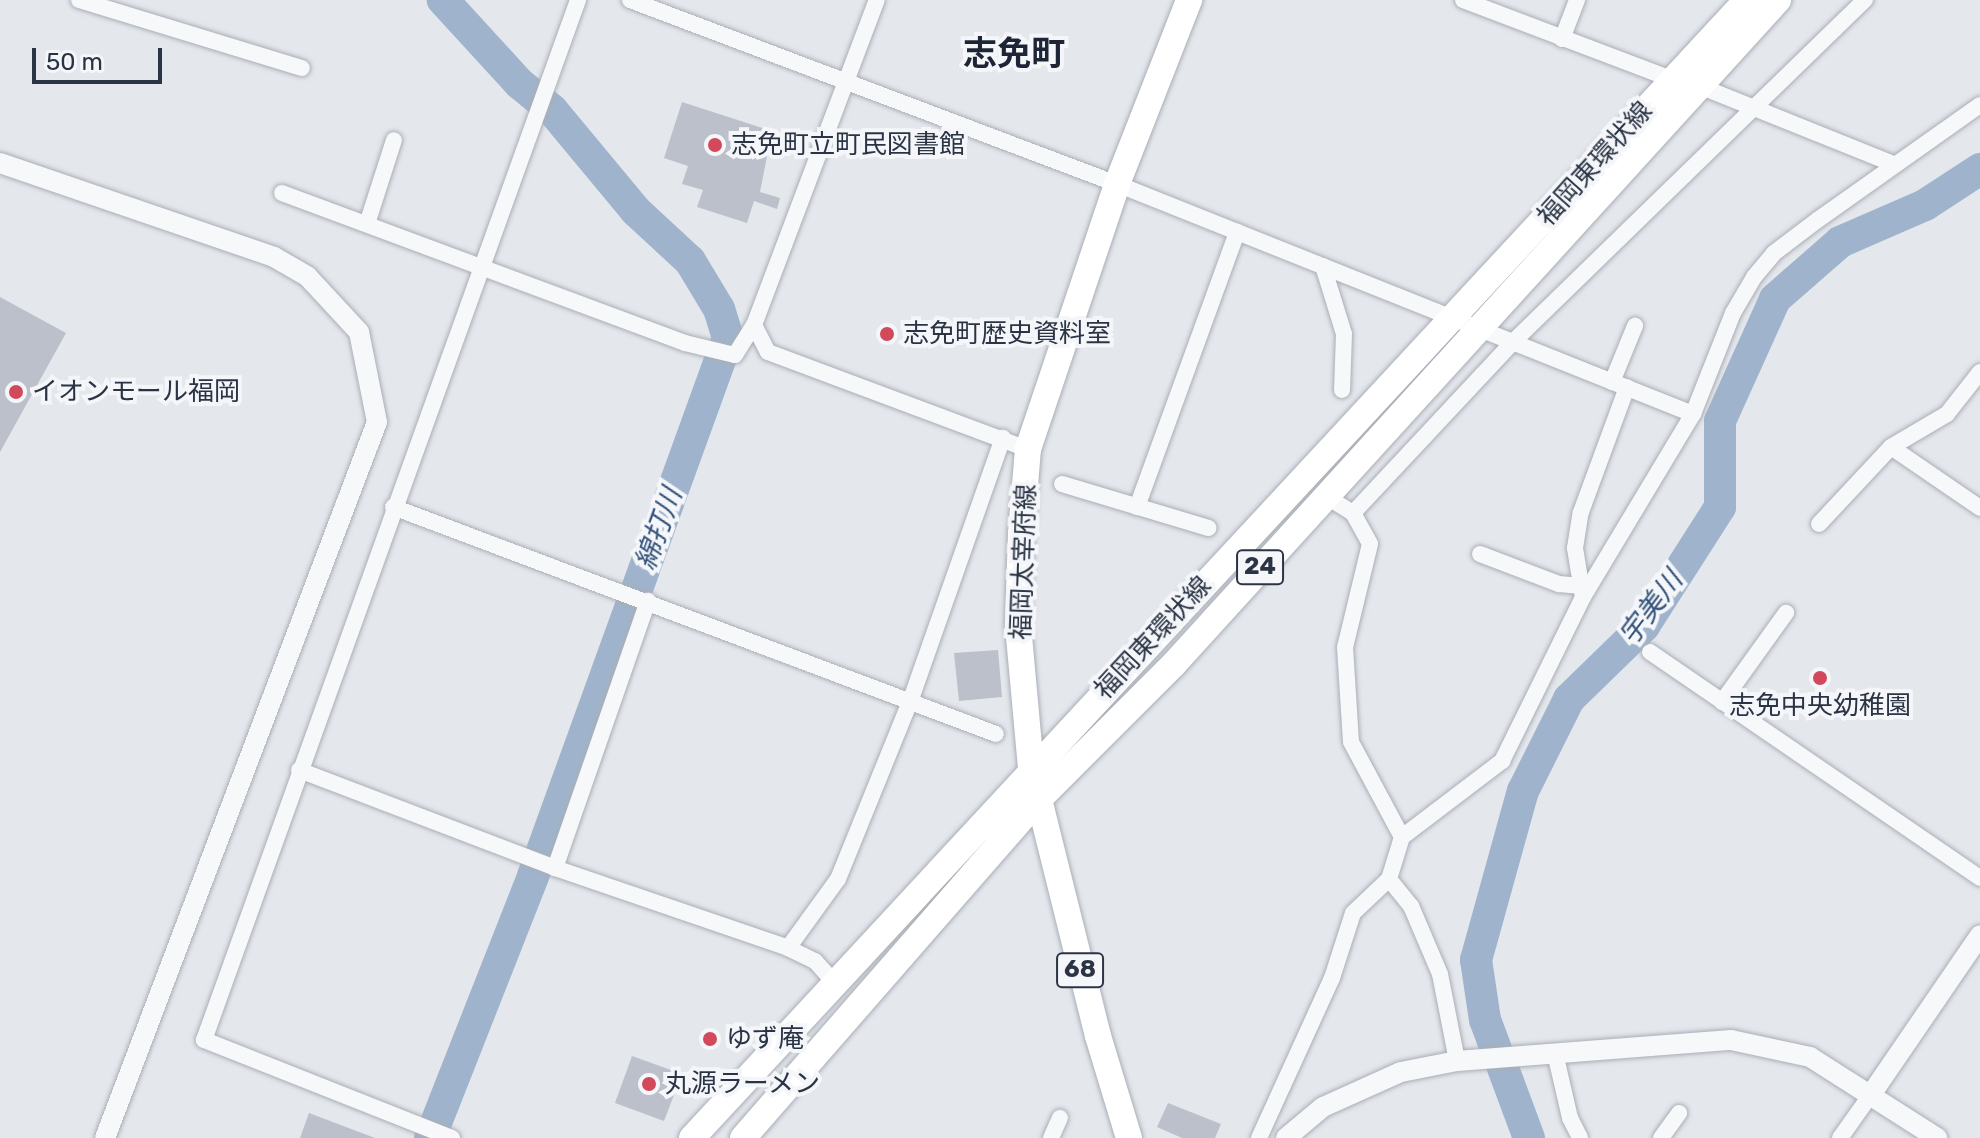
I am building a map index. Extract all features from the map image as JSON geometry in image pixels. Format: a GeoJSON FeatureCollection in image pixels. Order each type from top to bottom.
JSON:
{"type":"FeatureCollection","features":[{"type":"Feature","properties":{"kind":"main road","name":"福岡太宰府線"},"geometry":{"type":"LineString","coordinates":[[1129,1138],[1092,1048],[1031,768],[1018,624],[1028,449],[1117,184],[1189,0]]}},
{"type":"Feature","properties":{"kind":"main road","name":"福岡東環状線"},"geometry":{"type":"LineString","coordinates":[[692,1138],[1031,768],[1466,323],[1684,82],[1747,0]]}},
{"type":"Feature","properties":{"kind":"main road","name":"福岡東環状線"},"geometry":{"type":"LineString","coordinates":[[1684,82],[1778,0]]}},
{"type":"Feature","properties":{"kind":"main road","name":"福岡東環状線"},"geometry":{"type":"LineString","coordinates":[[743,1138],[1038,800],[1168,670],[1324,495],[1466,323]]}},
{"type":"Feature","properties":{"kind":"street"},"geometry":{"type":"LineString","coordinates":[[79,0],[119,6],[302,68]]}},
{"type":"Feature","properties":{"kind":"street"},"geometry":{"type":"LineString","coordinates":[[452,1138],[204,1040],[393,507],[578,0]]}},
{"type":"Feature","properties":{"kind":"street"},"geometry":{"type":"LineString","coordinates":[[630,0],[1117,184],[1693,414]]}},
{"type":"Feature","properties":{"kind":"street"},"geometry":{"type":"LineString","coordinates":[[282,193],[685,343],[735,355],[754,325],[877,0]]}},
{"type":"Feature","properties":{"kind":"street"},"geometry":{"type":"LineString","coordinates":[[1463,0],[1562,39],[1751,106],[1894,164]]}},
{"type":"Feature","properties":{"kind":"street"},"geometry":{"type":"LineString","coordinates":[[1562,39],[1577,0]]}},
{"type":"Feature","properties":{"kind":"street"},"geometry":{"type":"LineString","coordinates":[[1353,513],[1513,342],[1751,106],[1865,0]]}},
{"type":"Feature","properties":{"kind":"street"},"geometry":{"type":"LineString","coordinates":[[1259,1138],[1332,978],[1353,913],[1389,879],[1402,837],[1502,761],[1582,592],[1693,414],[1733,313],[1754,277],[1774,253],[1980,105]]}},
{"type":"Feature","properties":{"kind":"street"},"geometry":{"type":"LineString","coordinates":[[367,224],[394,140]]}},
{"type":"Feature","properties":{"kind":"street"},"geometry":{"type":"LineString","coordinates":[[0,163],[274,257],[308,277],[359,332],[377,422],[105,1138]]}},
{"type":"Feature","properties":{"kind":"street"},"geometry":{"type":"LineString","coordinates":[[1137,507],[1237,232]]}},
{"type":"Feature","properties":{"kind":"street"},"geometry":{"type":"LineString","coordinates":[[1323,266],[1344,334],[1342,390]]}},
{"type":"Feature","properties":{"kind":"street"},"geometry":{"type":"LineString","coordinates":[[754,325],[768,352],[1028,449]]}},
{"type":"Feature","properties":{"kind":"street"},"geometry":{"type":"LineString","coordinates":[[1582,592],[1575,548],[1581,512],[1635,326]]}},
{"type":"Feature","properties":{"kind":"street"},"geometry":{"type":"LineString","coordinates":[[1819,524],[1891,447],[1947,414],[1980,372]]}},
{"type":"Feature","properties":{"kind":"street"},"geometry":{"type":"LineString","coordinates":[[788,948],[838,879],[911,699],[1003,438]]}},
{"type":"Feature","properties":{"kind":"street"},"geometry":{"type":"LineString","coordinates":[[1891,447],[1980,508]]}},
{"type":"Feature","properties":{"kind":"street"},"geometry":{"type":"LineString","coordinates":[[1062,484],[1209,528]]}},
{"type":"Feature","properties":{"kind":"street"},"geometry":{"type":"LineString","coordinates":[[1324,495],[1353,513],[1370,544],[1345,647],[1351,742],[1402,837]]}},
{"type":"Feature","properties":{"kind":"street"},"geometry":{"type":"LineString","coordinates":[[393,507],[911,699],[996,734]]}},
{"type":"Feature","properties":{"kind":"street"},"geometry":{"type":"LineString","coordinates":[[1480,554],[1582,592]]}},
{"type":"Feature","properties":{"kind":"street"},"geometry":{"type":"LineString","coordinates":[[555,868],[648,601]]}},
{"type":"Feature","properties":{"kind":"street"},"geometry":{"type":"LineString","coordinates":[[1722,702],[1786,613]]}},
{"type":"Feature","properties":{"kind":"street"},"geometry":{"type":"LineString","coordinates":[[1650,652],[1980,878]]}},
{"type":"Feature","properties":{"kind":"street"},"geometry":{"type":"LineString","coordinates":[[299,770],[555,868],[788,948],[815,961],[833,981]]}},
{"type":"Feature","properties":{"kind":"street"},"geometry":{"type":"LineString","coordinates":[[1389,879],[1411,906],[1440,974],[1461,1061]]}},
{"type":"Feature","properties":{"kind":"street"},"geometry":{"type":"LineString","coordinates":[[1840,1138],[1980,935]]}},
{"type":"Feature","properties":{"kind":"street"},"geometry":{"type":"LineString","coordinates":[[1286,1138],[1323,1107],[1357,1088],[1461,1061],[1731,1040],[1771,1045],[1810,1057],[1872,1093],[1937,1138]]}},
{"type":"Feature","properties":{"kind":"street"},"geometry":{"type":"LineString","coordinates":[[1550,1054],[1580,1138]]}},
{"type":"Feature","properties":{"kind":"street"},"geometry":{"type":"LineString","coordinates":[[1661,1138],[1679,1113]]}},
{"type":"Feature","properties":{"kind":"street"},"geometry":{"type":"LineString","coordinates":[[1051,1138],[1060,1118]]}},
{"type":"Feature","properties":{"kind":"building"},"geometry":{"type":"Polygon","coordinates":[[[682,102],[772,131],[760,192],[780,198],[777,209],[754,201],[747,223],[697,207],[703,190],[682,184],[688,166],[664,158],[682,102]]]}},
{"type":"Feature","properties":{"kind":"building","name":"イオンモール福岡"},"geometry":{"type":"Polygon","coordinates":[[[0,297],[66,333],[0,452],[0,297]]]}},
{"type":"Feature","properties":{"kind":"building"},"geometry":{"type":"Polygon","coordinates":[[[998,650],[1002,697],[959,701],[954,653],[998,650]]]}},
{"type":"Feature","properties":{"kind":"building"},"geometry":{"type":"Polygon","coordinates":[[[632,1056],[682,1074],[664,1121],[615,1103],[632,1056]]]}},
{"type":"Feature","properties":{"kind":"building"},"geometry":{"type":"Polygon","coordinates":[[[1168,1103],[1221,1124],[1215,1138],[1182,1138],[1157,1127],[1168,1103]]]}},
{"type":"Feature","properties":{"kind":"building"},"geometry":{"type":"Polygon","coordinates":[[[309,1113],[375,1138],[300,1138],[309,1113]]]}},
{"type":"Feature","properties":{"kind":"waterway","name":"綿打川"},"geometry":{"type":"LineString","coordinates":[[430,1138],[533,876],[728,338],[719,309],[690,261],[636,211],[552,110],[519,83],[443,0]]}},
{"type":"Feature","properties":{"kind":"waterway","name":"宇美川"},"geometry":{"type":"LineString","coordinates":[[1529,1138],[1485,1020],[1476,960],[1523,791],[1569,699],[1644,626],[1720,507],[1720,421],[1775,299],[1840,242],[1925,205],[1980,169]]}},
{"type":"Feature","properties":{"kind":"place","name":"志免町立町民図書館"},"geometry":{"type":"Point","coordinates":[715,145]}},
{"type":"Feature","properties":{"kind":"place","name":"志免町歴史資料室"},"geometry":{"type":"Point","coordinates":[887,334]}},
{"type":"Feature","properties":{"kind":"place","name":"イオンモール福岡"},"geometry":{"type":"Point","coordinates":[16,392]}},
{"type":"Feature","properties":{"kind":"place","name":"志免中央幼稚園"},"geometry":{"type":"Point","coordinates":[1820,678]}},
{"type":"Feature","properties":{"kind":"place","name":"ゆず庵"},"geometry":{"type":"Point","coordinates":[710,1039]}},
{"type":"Feature","properties":{"kind":"place","name":"丸源ラーメン"},"geometry":{"type":"Point","coordinates":[649,1084]}},
{"type":"Feature","properties":{"kind":"district","name":"志免町"},"geometry":{"type":"Point","coordinates":[1014,54]}}]}
